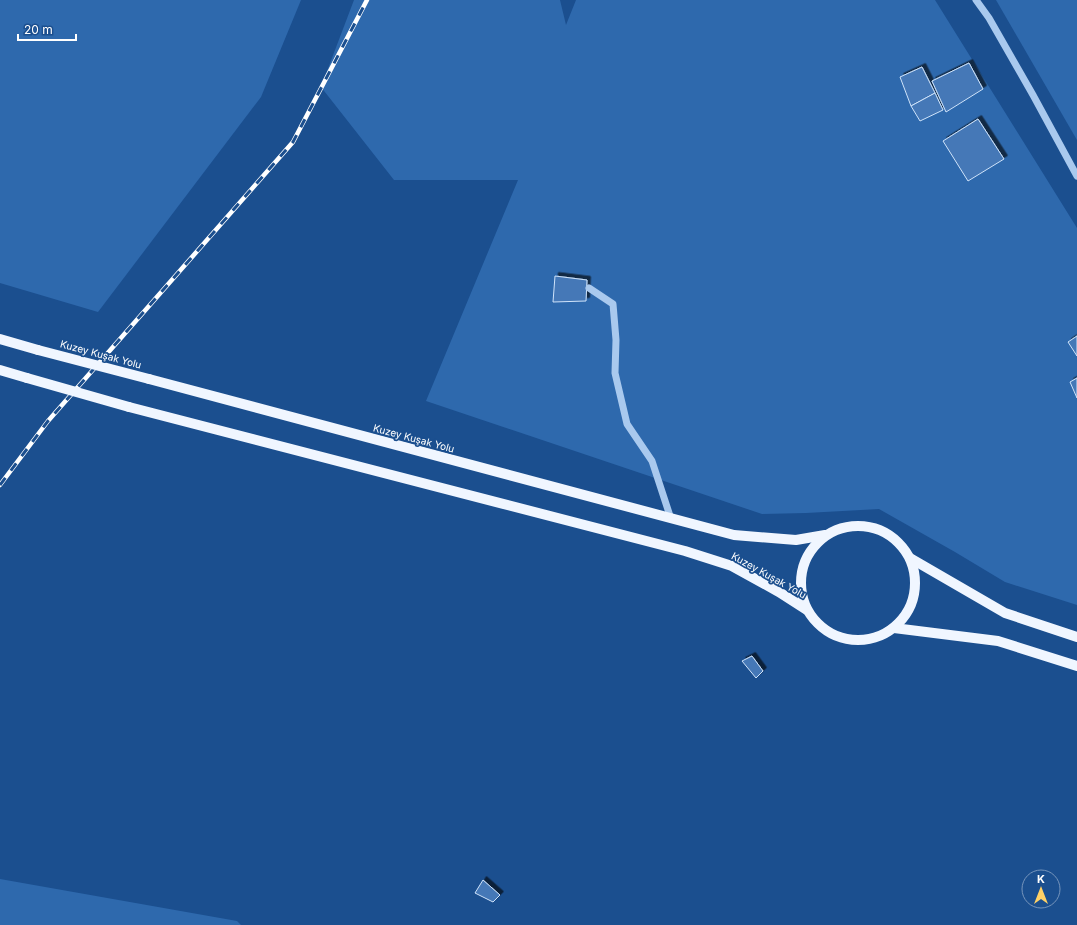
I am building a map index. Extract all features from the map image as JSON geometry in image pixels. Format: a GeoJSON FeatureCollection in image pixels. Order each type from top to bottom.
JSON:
{"type":"FeatureCollection","features":[{"type":"Feature","properties":{"kind":"main road","name":"Kuzey Kuşak Yolu"},"geometry":{"type":"LineString","coordinates":[[0,339],[734,535],[796,540],[825,535]]}},
{"type":"Feature","properties":{"kind":"main road","name":"Kuzey Kuşak Yolu"},"geometry":{"type":"LineString","coordinates":[[0,370],[129,407],[685,551],[732,566],[779,592],[807,610]]}},
{"type":"Feature","properties":{"kind":"main road"},"geometry":{"type":"LineString","coordinates":[[856,526],[863,526],[882,531],[898,542],[910,558],[915,577],[914,597],[906,614],[894,628],[879,637],[861,641],[842,639],[826,631],[812,619],[803,603],[800,585],[802,567],[811,549],[825,535],[843,527],[856,526]]}},
{"type":"Feature","properties":{"kind":"main road"},"geometry":{"type":"LineString","coordinates":[[910,558],[1005,613],[1077,637]]}},
{"type":"Feature","properties":{"kind":"main road"},"geometry":{"type":"LineString","coordinates":[[894,628],[998,641],[1077,666]]}},
{"type":"Feature","properties":{"kind":"street"},"geometry":{"type":"LineString","coordinates":[[976,0],[989,18],[1077,176]]}},
{"type":"Feature","properties":{"kind":"street"},"geometry":{"type":"LineString","coordinates":[[589,288],[613,304],[616,340],[615,373],[627,424],[652,461],[671,518]]}},
{"type":"Feature","properties":{"kind":"shaded area"},"geometry":{"type":"Polygon","coordinates":[[[0,0],[301,0],[261,97],[98,312],[0,283],[0,0]]]}},
{"type":"Feature","properties":{"kind":"shaded area"},"geometry":{"type":"Polygon","coordinates":[[[354,0],[560,0],[566,25],[576,0],[935,0],[1077,228],[1077,605],[1005,582],[879,509],[762,514],[426,401],[518,180],[394,180],[321,87],[354,0]]]}},
{"type":"Feature","properties":{"kind":"shaded area"},"geometry":{"type":"Polygon","coordinates":[[[996,0],[1077,0],[1077,140],[996,0]]]}},
{"type":"Feature","properties":{"kind":"shaded area"},"geometry":{"type":"Polygon","coordinates":[[[0,879],[237,921],[241,925],[0,925],[0,879]]]}},
{"type":"Feature","properties":{"kind":"building"},"geometry":{"type":"Polygon","coordinates":[[[969,63],[983,89],[946,112],[932,81],[969,63]]]}},
{"type":"Feature","properties":{"kind":"building"},"geometry":{"type":"Polygon","coordinates":[[[922,67],[935,93],[911,106],[900,77],[922,67]]]}},
{"type":"Feature","properties":{"kind":"building"},"geometry":{"type":"Polygon","coordinates":[[[935,93],[943,110],[920,121],[911,106],[935,93]]]}},
{"type":"Feature","properties":{"kind":"building"},"geometry":{"type":"Polygon","coordinates":[[[978,119],[1004,159],[968,181],[943,141],[978,119]]]}},
{"type":"Feature","properties":{"kind":"building"},"geometry":{"type":"Polygon","coordinates":[[[555,276],[587,280],[586,301],[553,302],[555,276]]]}},
{"type":"Feature","properties":{"kind":"building"},"geometry":{"type":"Polygon","coordinates":[[[1077,336],[1077,356],[1068,342],[1077,336]]]}},
{"type":"Feature","properties":{"kind":"building"},"geometry":{"type":"Polygon","coordinates":[[[1077,378],[1077,398],[1070,382],[1077,378]]]}},
{"type":"Feature","properties":{"kind":"building"},"geometry":{"type":"Polygon","coordinates":[[[752,656],[763,671],[756,678],[742,661],[752,656]]]}},
{"type":"Feature","properties":{"kind":"building"},"geometry":{"type":"Polygon","coordinates":[[[483,880],[500,895],[493,902],[475,893],[483,880]]]}},
{"type":"Feature","properties":{"kind":"railway"},"geometry":{"type":"LineString","coordinates":[[0,485],[48,421],[293,142],[367,0]]}}]}
